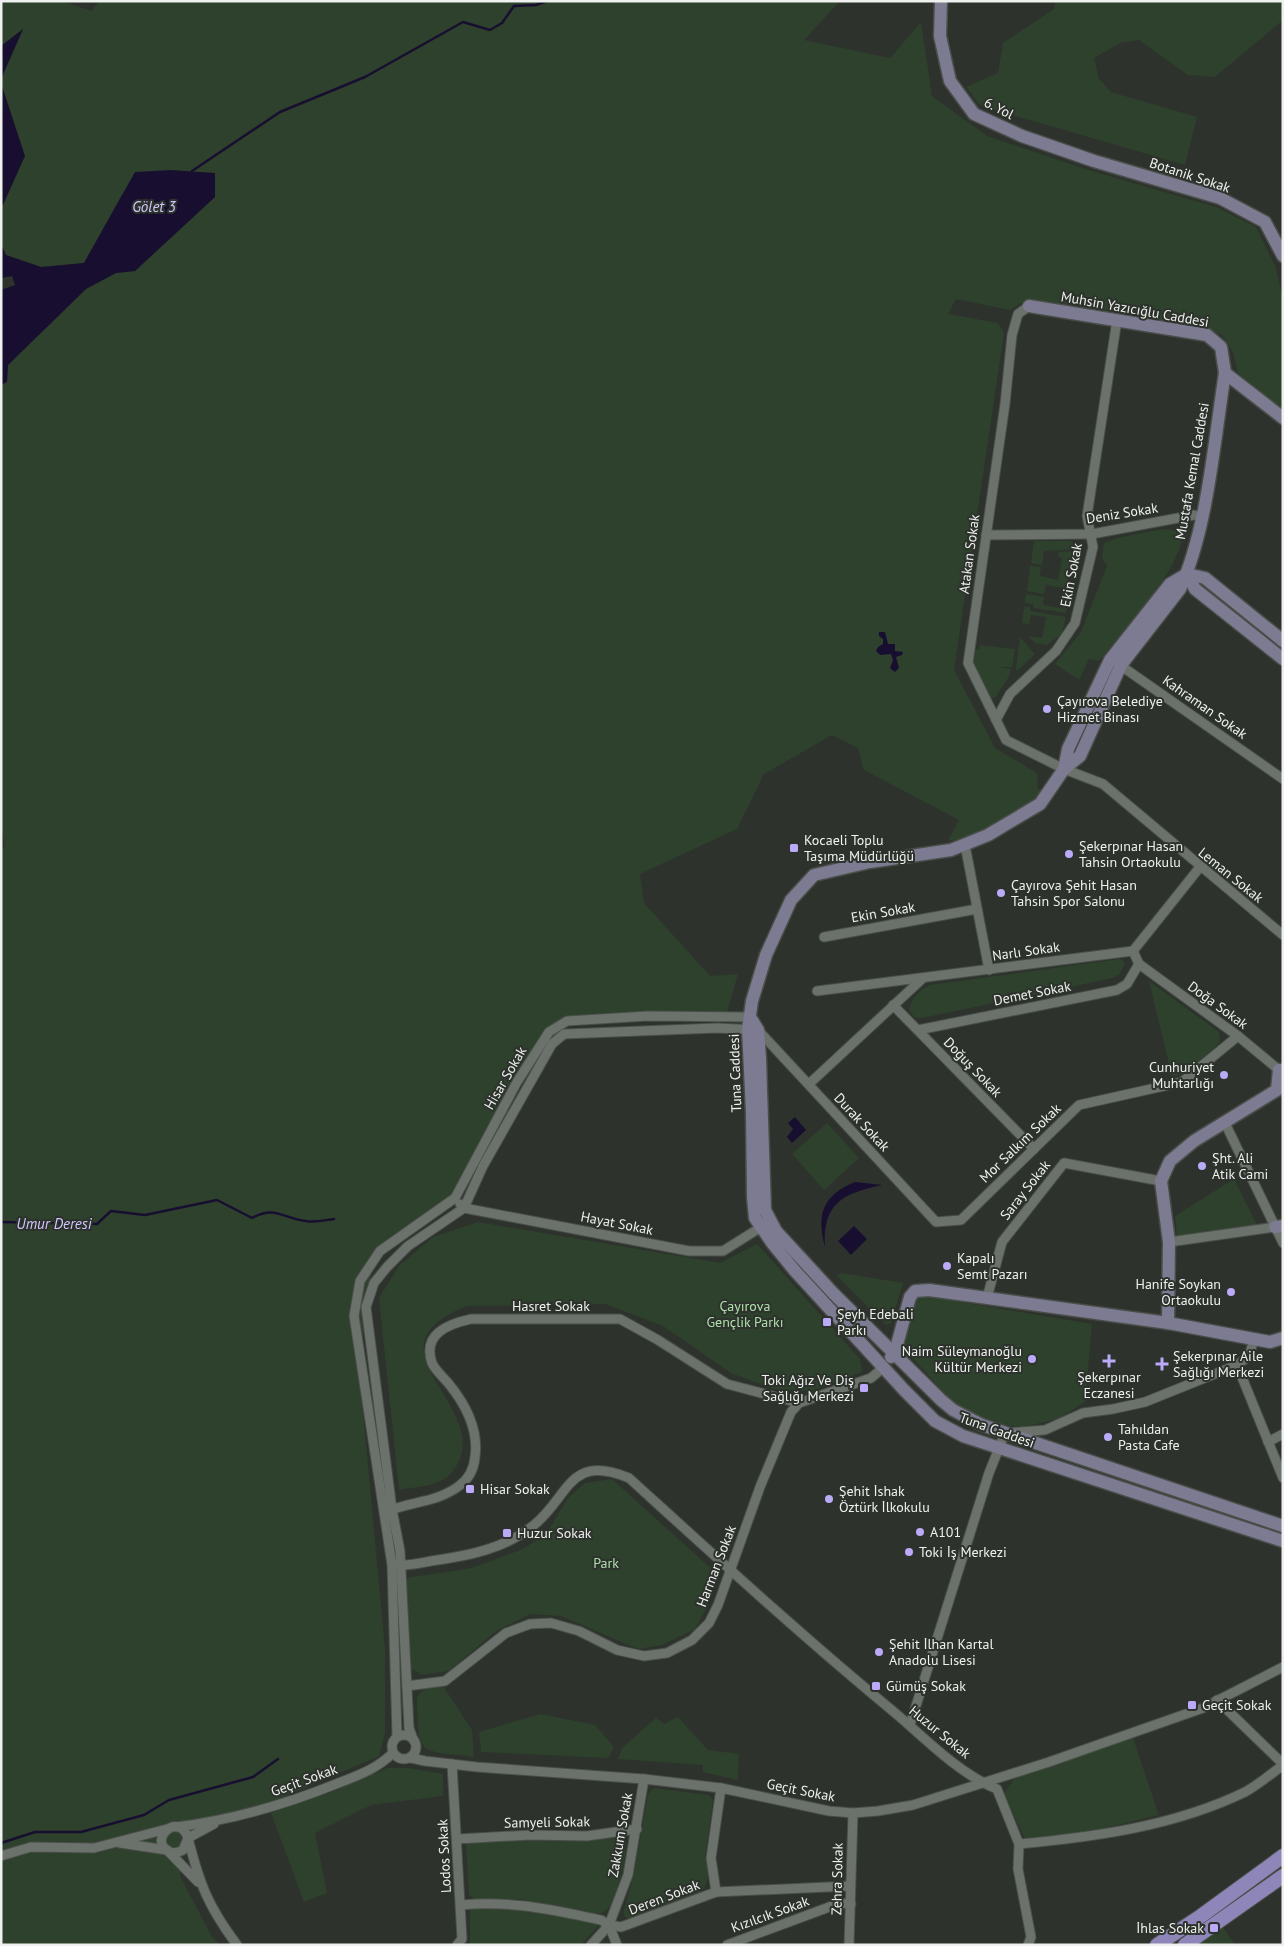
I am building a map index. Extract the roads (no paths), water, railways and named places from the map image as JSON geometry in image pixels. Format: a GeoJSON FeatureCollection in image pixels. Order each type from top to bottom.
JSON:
{"type":"FeatureCollection","features":[{"type":"Feature","properties":{"kind":"main road"},"geometry":{"type":"LineString","coordinates":[[1157,1945],[1202,1916],[1283,1856]]}},
{"type":"Feature","properties":{"kind":"main road"},"geometry":{"type":"LineString","coordinates":[[1186,1945],[1283,1876]]}},
{"type":"Feature","properties":{"kind":"street","name":"6. Yol"},"geometry":{"type":"LineString","coordinates":[[941,1],[940,36],[950,80],[974,114],[1022,136],[1094,162]]}},
{"type":"Feature","properties":{"kind":"street","name":"Botanik Sokak"},"geometry":{"type":"LineString","coordinates":[[1094,162],[1220,198],[1265,222],[1283,256]]}},
{"type":"Feature","properties":{"kind":"street","name":"Muhsin Yazıcığlu Caddesi"},"geometry":{"type":"LineString","coordinates":[[1029,306],[1207,335],[1221,347],[1225,373]]}},
{"type":"Feature","properties":{"kind":"street","name":"Atakan Sokak"},"geometry":{"type":"LineString","coordinates":[[1029,306],[1018,314],[1012,335],[1005,404],[968,663],[1006,740],[1064,769]]}},
{"type":"Feature","properties":{"kind":"street","name":"Ekin Sokak"},"geometry":{"type":"LineString","coordinates":[[996,720],[1010,694],[1056,651],[1075,623],[1093,547],[1088,516],[1117,320]]}},
{"type":"Feature","properties":{"kind":"street"},"geometry":{"type":"LineString","coordinates":[[1225,373],[1283,418]]}},
{"type":"Feature","properties":{"kind":"street","name":"Mustafa Kemal Caddesi"},"geometry":{"type":"LineString","coordinates":[[752,1026],[766,955],[791,900],[814,875],[870,862],[951,850],[966,845],[988,835],[1040,804],[1064,769],[1080,756],[1115,663],[1180,589],[1187,574],[1202,517],[1225,373]]}},
{"type":"Feature","properties":{"kind":"street","name":"Deniz Sokak"},"geometry":{"type":"LineString","coordinates":[[986,535],[1092,534],[1194,515],[1202,517]]}},
{"type":"Feature","properties":{"kind":"street"},"geometry":{"type":"LineString","coordinates":[[1187,574],[1205,578],[1283,641]]}},
{"type":"Feature","properties":{"kind":"street"},"geometry":{"type":"LineString","coordinates":[[1187,574],[1195,589],[1283,659]]}},
{"type":"Feature","properties":{"kind":"street","name":"Kahraman Sokak"},"geometry":{"type":"LineString","coordinates":[[1115,663],[1283,779]]}},
{"type":"Feature","properties":{"kind":"street","name":"Leman Sokak"},"geometry":{"type":"LineString","coordinates":[[1064,769],[1103,784],[1283,935]]}},
{"type":"Feature","properties":{"kind":"street"},"geometry":{"type":"LineString","coordinates":[[966,845],[989,970]]}},
{"type":"Feature","properties":{"kind":"street"},"geometry":{"type":"LineString","coordinates":[[1140,964],[1133,951],[1200,867]]}},
{"type":"Feature","properties":{"kind":"street","name":"Ekin Sokak"},"geometry":{"type":"LineString","coordinates":[[824,937],[977,909]]}},
{"type":"Feature","properties":{"kind":"street","name":"Narlı Sokak"},"geometry":{"type":"LineString","coordinates":[[817,992],[1133,951]]}},
{"type":"Feature","properties":{"kind":"street","name":"Demet Sokak"},"geometry":{"type":"LineString","coordinates":[[918,1030],[1116,990],[1127,984],[1140,964]]}},
{"type":"Feature","properties":{"kind":"street","name":"Doğa Sokak"},"geometry":{"type":"LineString","coordinates":[[1140,964],[1282,1070]]}},
{"type":"Feature","properties":{"kind":"street"},"geometry":{"type":"LineString","coordinates":[[808,1084],[922,979]]}},
{"type":"Feature","properties":{"kind":"street","name":"Doğuş Sokak"},"geometry":{"type":"LineString","coordinates":[[893,1005],[1034,1149]]}},
{"type":"Feature","properties":{"kind":"street","name":"Hisar Sokak"},"geometry":{"type":"LineString","coordinates":[[397,1736],[397,1566],[383,1513],[354,1316],[360,1281],[380,1251],[455,1198],[523,1074],[549,1032],[567,1021],[648,1016],[752,1026]]}},
{"type":"Feature","properties":{"kind":"street","name":"Durak Sokak"},"geometry":{"type":"LineString","coordinates":[[752,1026],[936,1222],[961,1220]]}},
{"type":"Feature","properties":{"kind":"street","name":"Hisar Sokak"},"geometry":{"type":"LineString","coordinates":[[413,1738],[409,1728],[392,1509],[366,1307],[374,1282],[408,1246],[464,1208],[483,1166],[552,1044],[564,1034],[752,1026]]}},
{"type":"Feature","properties":{"kind":"street","name":"Tuna Caddesi"},"geometry":{"type":"LineString","coordinates":[[752,1026],[752,1197],[756,1218],[776,1231],[834,1293],[895,1352],[919,1379],[953,1410],[982,1425],[1283,1526]]}},
{"type":"Feature","properties":{"kind":"street","name":"Mor Salkım Sokak"},"geometry":{"type":"LineString","coordinates":[[961,1220],[1079,1105],[1182,1082],[1238,1036]]}},
{"type":"Feature","properties":{"kind":"street"},"geometry":{"type":"LineString","coordinates":[[1168,1323],[1169,1242],[1161,1181],[1170,1161],[1194,1142],[1277,1090],[1282,1070]]}},
{"type":"Feature","properties":{"kind":"street"},"geometry":{"type":"LineString","coordinates":[[1225,1123],[1279,1226],[1283,1243]]}},
{"type":"Feature","properties":{"kind":"street","name":"Saray Sokak"},"geometry":{"type":"LineString","coordinates":[[987,1298],[1002,1242],[1064,1163],[1161,1181]]}},
{"type":"Feature","properties":{"kind":"street"},"geometry":{"type":"LineString","coordinates":[[455,1198],[464,1208]]}},
{"type":"Feature","properties":{"kind":"street","name":"Hayat Sokak"},"geometry":{"type":"LineString","coordinates":[[464,1208],[689,1251],[723,1252],[766,1224]]}},
{"type":"Feature","properties":{"kind":"street","name":"Tuna Caddesi"},"geometry":{"type":"LineString","coordinates":[[766,1224],[795,1271],[934,1421],[962,1436],[1283,1541]]}},
{"type":"Feature","properties":{"kind":"street"},"geometry":{"type":"LineString","coordinates":[[1169,1242],[1279,1226]]}},
{"type":"Feature","properties":{"kind":"street"},"geometry":{"type":"LineString","coordinates":[[799,1403],[871,1378],[884,1368],[895,1352],[910,1297],[915,1290],[1168,1323],[1270,1342],[1283,1338]]}},
{"type":"Feature","properties":{"kind":"street","name":"Hasret Sokak"},"geometry":{"type":"LineString","coordinates":[[383,1513],[392,1509],[439,1498],[461,1485],[474,1468],[476,1446],[474,1426],[459,1397],[433,1364],[430,1350],[438,1331],[450,1324],[470,1319],[620,1319],[658,1340],[727,1384],[799,1403]]}},
{"type":"Feature","properties":{"kind":"street"},"geometry":{"type":"LineString","coordinates":[[910,1725],[1005,1433],[1046,1430],[1083,1413],[1144,1402],[1237,1365],[1249,1356],[1254,1339]]}},
{"type":"Feature","properties":{"kind":"street"},"geometry":{"type":"LineString","coordinates":[[1237,1365],[1283,1478]]}},
{"type":"Feature","properties":{"kind":"street","name":"Harman Sokak"},"geometry":{"type":"LineString","coordinates":[[407,1686],[445,1681],[506,1633],[530,1624],[551,1624],[570,1628],[616,1650],[644,1656],[667,1653],[692,1640],[708,1623],[718,1605],[787,1420],[799,1403]]}},
{"type":"Feature","properties":{"kind":"street"},"geometry":{"type":"LineString","coordinates":[[1268,1442],[1283,1434]]}},
{"type":"Feature","properties":{"kind":"street","name":"Huzur Sokak"},"geometry":{"type":"LineString","coordinates":[[397,1566],[461,1556],[502,1544],[535,1524],[572,1480],[592,1471],[610,1470],[629,1478],[815,1648],[981,1782],[998,1789],[1018,1844],[1018,1869],[1031,1937],[1028,1945]]}},
{"type":"Feature","properties":{"kind":"street","name":"Geçit Sokak"},"geometry":{"type":"LineString","coordinates":[[411,1758],[452,1764],[644,1779],[720,1788],[829,1811],[852,1813],[913,1805],[1049,1762],[1203,1708],[1283,1667]]}},
{"type":"Feature","properties":{"kind":"street"},"geometry":{"type":"LineString","coordinates":[[1018,1844],[1095,1836],[1185,1814],[1246,1791],[1283,1765],[1217,1700]]}},
{"type":"Feature","properties":{"kind":"street"},"geometry":{"type":"LineString","coordinates":[[407,1735],[413,1738],[417,1747],[411,1758],[399,1759],[393,1753],[392,1745],[397,1736],[407,1735]]}},
{"type":"Feature","properties":{"kind":"street","name":"Geçit Sokak"},"geometry":{"type":"LineString","coordinates":[[219,1822],[293,1801],[378,1766],[393,1753]]}},
{"type":"Feature","properties":{"kind":"street","name":"Lodos Sokak"},"geometry":{"type":"LineString","coordinates":[[452,1764],[462,1939],[457,1945]]}},
{"type":"Feature","properties":{"kind":"street","name":"Zakkum Sokak"},"geometry":{"type":"LineString","coordinates":[[591,1945],[609,1925],[628,1874],[644,1779]]}},
{"type":"Feature","properties":{"kind":"street"},"geometry":{"type":"LineString","coordinates":[[716,1892],[711,1858],[720,1788]]}},
{"type":"Feature","properties":{"kind":"street","name":"Zehra Sokak"},"geometry":{"type":"LineString","coordinates":[[849,1945],[852,1813]]}},
{"type":"Feature","properties":{"kind":"street"},"geometry":{"type":"LineString","coordinates":[[1,1856],[31,1847],[94,1848],[173,1828],[219,1822]]}},
{"type":"Feature","properties":{"kind":"street"},"geometry":{"type":"LineString","coordinates":[[188,1838],[219,1822]]}},
{"type":"Feature","properties":{"kind":"street"},"geometry":{"type":"LineString","coordinates":[[199,1883],[166,1850],[162,1838],[173,1828],[182,1829],[188,1838],[199,1883],[213,1911],[237,1945]]}},
{"type":"Feature","properties":{"kind":"street","name":"Samyeli Sokak"},"geometry":{"type":"LineString","coordinates":[[457,1839],[530,1835],[587,1836],[637,1829]]}},
{"type":"Feature","properties":{"kind":"street"},"geometry":{"type":"LineString","coordinates":[[117,1843],[179,1852],[186,1847],[188,1838]]}},
{"type":"Feature","properties":{"kind":"street","name":"Deren Sokak"},"geometry":{"type":"LineString","coordinates":[[461,1905],[490,1902],[519,1904],[601,1920],[609,1925],[621,1927],[716,1892],[850,1886]]}},
{"type":"Feature","properties":{"kind":"street","name":"Kızılcık Sokak"},"geometry":{"type":"LineString","coordinates":[[727,1945],[840,1903],[851,1904]]}},
{"type":"Feature","properties":{"kind":"street"},"geometry":{"type":"LineString","coordinates":[[609,1925],[617,1945]]}},
{"type":"Feature","properties":{"kind":"water"},"geometry":{"type":"Polygon","coordinates":[[[23,29],[1,79],[1,46],[23,29]]]}},
{"type":"Feature","properties":{"kind":"water"},"geometry":{"type":"Polygon","coordinates":[[[1,83],[25,156],[3,205],[1,204],[1,83]]]}},
{"type":"Feature","properties":{"kind":"water","name":"Gölet 3"},"geometry":{"type":"Polygon","coordinates":[[[171,170],[215,173],[215,197],[135,271],[116,273],[86,289],[8,365],[7,382],[1,385],[1,290],[15,285],[12,276],[1,278],[1,244],[6,255],[41,267],[84,263],[135,172],[171,170]]]}},
{"type":"Feature","properties":{"kind":"water"},"geometry":{"type":"Polygon","coordinates":[[[879,632],[885,632],[888,644],[895,644],[895,651],[903,652],[902,655],[896,657],[899,668],[895,672],[890,668],[893,660],[891,654],[880,655],[876,651],[883,644],[883,639],[879,636],[879,632]]]}},
{"type":"Feature","properties":{"kind":"water"},"geometry":{"type":"Polygon","coordinates":[[[795,1117],[806,1130],[792,1143],[787,1137],[793,1129],[788,1123],[795,1117]]]}},
{"type":"Feature","properties":{"kind":"water"},"geometry":{"type":"Polygon","coordinates":[[[855,1182],[882,1185],[857,1192],[838,1202],[827,1220],[825,1247],[821,1225],[825,1207],[836,1193],[855,1182]]]}},
{"type":"Feature","properties":{"kind":"water"},"geometry":{"type":"Polygon","coordinates":[[[854,1226],[867,1239],[851,1255],[838,1241],[854,1226]]]}},
{"type":"Feature","properties":{"kind":"waterway"},"geometry":{"type":"LineString","coordinates":[[192,171],[280,112],[365,77],[463,22],[490,30],[502,23],[514,6],[536,5],[547,1]]}},
{"type":"Feature","properties":{"kind":"waterway","name":"Umur Deresi"},"geometry":{"type":"LineString","coordinates":[[1,1222],[97,1224],[111,1211],[145,1215],[217,1200],[252,1218],[260,1214],[274,1213],[309,1222],[334,1219]]}},
{"type":"Feature","properties":{"kind":"waterway"},"geometry":{"type":"LineString","coordinates":[[1,1843],[35,1832],[81,1832],[144,1815],[169,1800],[253,1777],[278,1759]]}},
{"type":"Feature","properties":{"kind":"place","name":"Çayırova Belediye Hizmet Binası"},"geometry":{"type":"Point","coordinates":[1047,709]}},
{"type":"Feature","properties":{"kind":"place","name":"Kocaeli Toplu Taşıma Müdürlüğü"},"geometry":{"type":"Point","coordinates":[794,848]}},
{"type":"Feature","properties":{"kind":"place","name":"Şekerpınar Hasan Tahsin Ortaokulu"},"geometry":{"type":"Point","coordinates":[1069,854]}},
{"type":"Feature","properties":{"kind":"place","name":"Çayırova Şehit Hasan Tahsin Spor Salonu"},"geometry":{"type":"Point","coordinates":[1001,893]}},
{"type":"Feature","properties":{"kind":"place","name":"Cunhuriyet Muhtarlığı"},"geometry":{"type":"Point","coordinates":[1224,1075]}},
{"type":"Feature","properties":{"kind":"place","name":"Şht. Ali Atik Cami"},"geometry":{"type":"Point","coordinates":[1202,1166]}},
{"type":"Feature","properties":{"kind":"place","name":"Kapalı Semt Pazarı"},"geometry":{"type":"Point","coordinates":[947,1266]}},
{"type":"Feature","properties":{"kind":"place","name":"Hanife Soykan Ortaokulu"},"geometry":{"type":"Point","coordinates":[1231,1292]}},
{"type":"Feature","properties":{"kind":"place","name":"Şeyh Edebali Parkı"},"geometry":{"type":"Point","coordinates":[827,1322]}},
{"type":"Feature","properties":{"kind":"place","name":"Naim Süleymanoğlu Kültür Merkezi"},"geometry":{"type":"Point","coordinates":[1032,1359]}},
{"type":"Feature","properties":{"kind":"place","name":"Şekerpınar Eczanesi"},"geometry":{"type":"Point","coordinates":[1109,1361]}},
{"type":"Feature","properties":{"kind":"place","name":"Şekerpınar Aile Sağlığı Merkezi"},"geometry":{"type":"Point","coordinates":[1162,1364]}},
{"type":"Feature","properties":{"kind":"place","name":"Toki Ağız Ve Diş Sağlığı Merkezi"},"geometry":{"type":"Point","coordinates":[864,1388]}},
{"type":"Feature","properties":{"kind":"place","name":"Tahıldan Pasta Cafe"},"geometry":{"type":"Point","coordinates":[1108,1437]}},
{"type":"Feature","properties":{"kind":"place","name":"Hisar Sokak"},"geometry":{"type":"Point","coordinates":[470,1489]}},
{"type":"Feature","properties":{"kind":"place","name":"Şehit İshak Öztürk İlkokulu"},"geometry":{"type":"Point","coordinates":[829,1499]}},
{"type":"Feature","properties":{"kind":"place","name":"A101"},"geometry":{"type":"Point","coordinates":[920,1532]}},
{"type":"Feature","properties":{"kind":"place","name":"Huzur Sokak"},"geometry":{"type":"Point","coordinates":[507,1533]}},
{"type":"Feature","properties":{"kind":"place","name":"Toki İş Merkezi"},"geometry":{"type":"Point","coordinates":[909,1552]}},
{"type":"Feature","properties":{"kind":"place","name":"Şehit İlhan Kartal Anadolu Lisesi"},"geometry":{"type":"Point","coordinates":[879,1652]}},
{"type":"Feature","properties":{"kind":"place","name":"Gümüş Sokak"},"geometry":{"type":"Point","coordinates":[876,1686]}},
{"type":"Feature","properties":{"kind":"place","name":"Geçit Sokak"},"geometry":{"type":"Point","coordinates":[1192,1705]}},
{"type":"Feature","properties":{"kind":"place","name":"İhlas Sokak"},"geometry":{"type":"Point","coordinates":[1214,1928]}},
{"type":"Feature","properties":{"kind":"park label","name":"Çayırova Gençlik Parkı"},"geometry":{"type":"Point","coordinates":[745,1314]}},
{"type":"Feature","properties":{"kind":"park label","name":"Park"},"geometry":{"type":"Point","coordinates":[606,1563]}}]}
